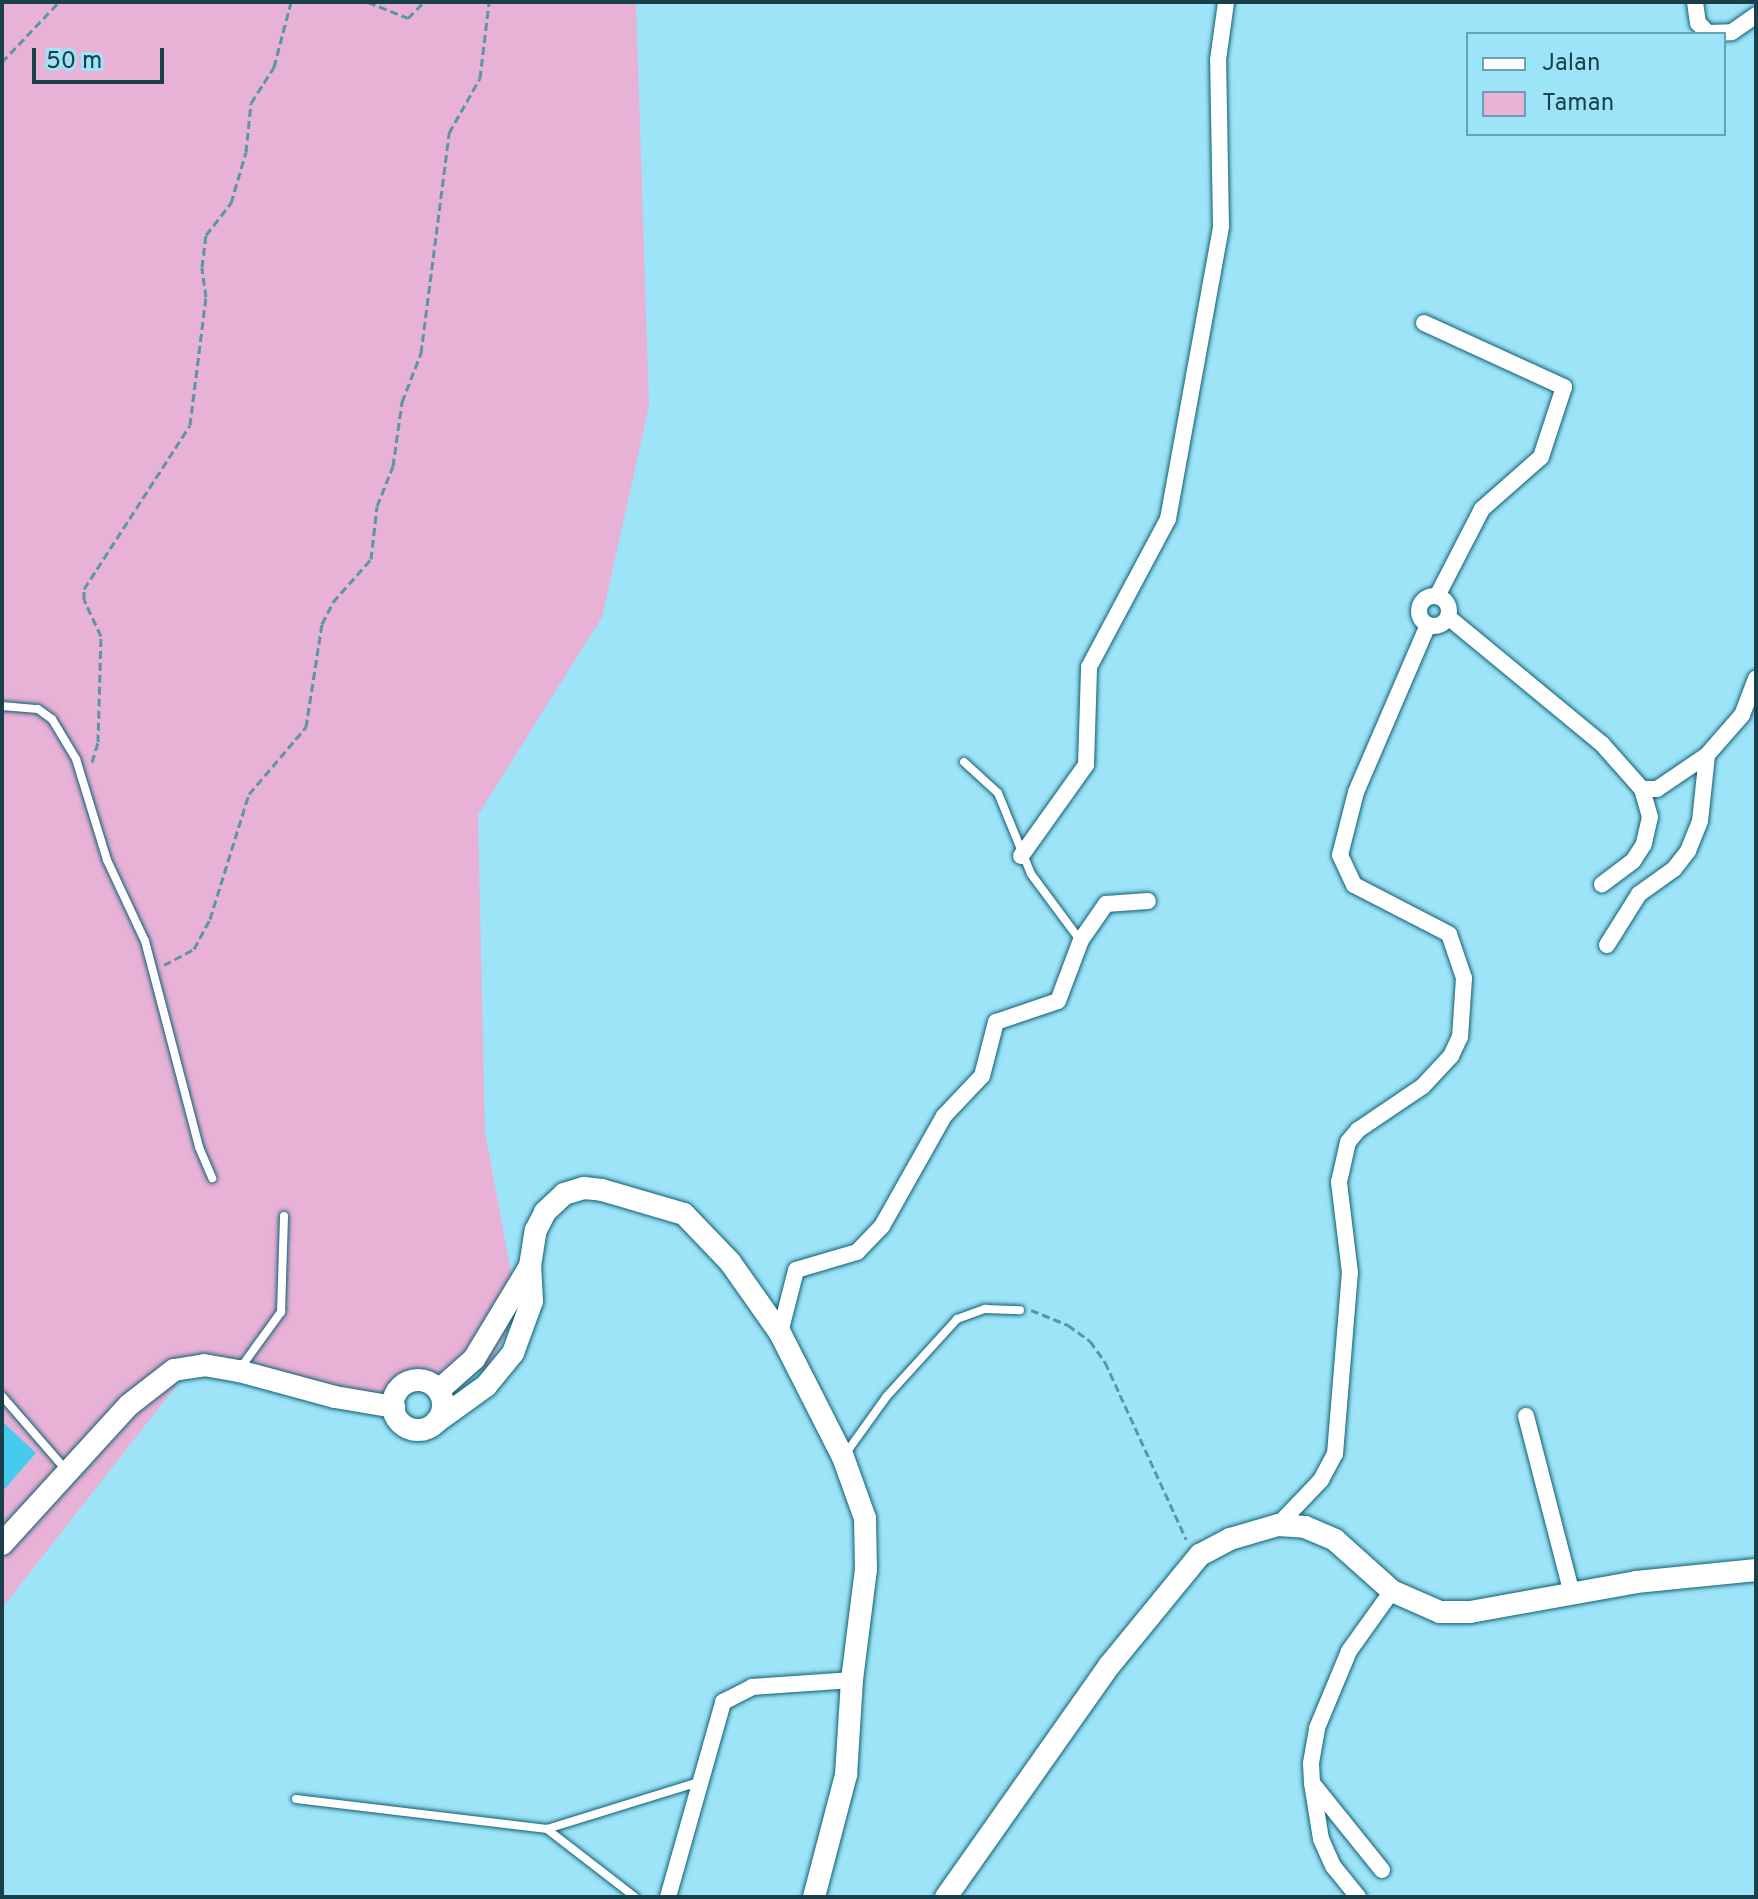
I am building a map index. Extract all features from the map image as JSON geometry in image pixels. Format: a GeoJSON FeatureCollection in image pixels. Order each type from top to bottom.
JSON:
{"type":"FeatureCollection","features":[{"type":"Feature","properties":{"kind":"main road"},"geometry":{"type":"LineString","coordinates":[[2,1544],[159,1377],[195,1366],[239,1371],[335,1397],[394,1407],[410,1428],[424,1429],[486,1386],[513,1353],[529,1314],[530,1266],[536,1230],[557,1198],[584,1188],[664,1206],[701,1226],[780,1333],[858,1493],[867,1544],[852,1680],[846,1775],[814,1897]]}},
{"type":"Feature","properties":{"kind":"main road"},"geometry":{"type":"LineString","coordinates":[[439,1390],[474,1359],[530,1266]]}},
{"type":"Feature","properties":{"kind":"main road"},"geometry":{"type":"LineString","coordinates":[[394,1407],[398,1391],[410,1381],[426,1381],[439,1390],[443,1406],[436,1422]]}},
{"type":"Feature","properties":{"kind":"main road"},"geometry":{"type":"LineString","coordinates":[[946,1897],[1061,1729],[1200,1555],[1252,1530],[1278,1525],[1305,1527],[1335,1540],[1392,1591],[1440,1612],[1470,1612],[1693,1574],[1756,1570]]}},
{"type":"Feature","properties":{"kind":"street"},"geometry":{"type":"LineString","coordinates":[[1021,856],[1086,765],[1089,667],[1168,519],[1221,226],[1218,60],[1226,2]]}},
{"type":"Feature","properties":{"kind":"street"},"geometry":{"type":"LineString","coordinates":[[1695,2],[1698,23],[1707,32]]}},
{"type":"Feature","properties":{"kind":"street"},"geometry":{"type":"LineString","coordinates":[[1726,32],[1732,32],[1756,15]]}},
{"type":"Feature","properties":{"kind":"street"},"geometry":{"type":"LineString","coordinates":[[1424,323],[1564,387],[1541,457],[1482,509],[1437,596],[1420,605],[1420,617],[1428,625],[1440,625],[1448,617]]}},
{"type":"Feature","properties":{"kind":"street"},"geometry":{"type":"LineString","coordinates":[[1437,596],[1447,602],[1448,617],[1602,744],[1642,789],[1650,817],[1644,844],[1633,861],[1602,884]]}},
{"type":"Feature","properties":{"kind":"street"},"geometry":{"type":"LineString","coordinates":[[1278,1525],[1321,1480],[1335,1454],[1350,1273],[1339,1182],[1348,1142],[1358,1130],[1423,1086],[1451,1056],[1460,1037],[1464,978],[1449,934],[1354,885],[1340,855],[1356,792],[1428,625]]}},
{"type":"Feature","properties":{"kind":"street"},"geometry":{"type":"LineString","coordinates":[[1642,789],[1671,782],[1707,755],[1742,715],[1756,679]]}},
{"type":"Feature","properties":{"kind":"street"},"geometry":{"type":"LineString","coordinates":[[1607,945],[1639,894],[1674,869],[1688,851],[1700,821],[1707,755]]}},
{"type":"Feature","properties":{"kind":"street"},"geometry":{"type":"LineString","coordinates":[[780,1333],[796,1270],[850,1256],[868,1243],[944,1116],[982,1076],[996,1022],[1058,1001],[1081,940],[1110,901],[1148,901]]}},
{"type":"Feature","properties":{"kind":"street"},"geometry":{"type":"LineString","coordinates":[[1526,1416],[1572,1594]]}},
{"type":"Feature","properties":{"kind":"street"},"geometry":{"type":"LineString","coordinates":[[1358,1897],[1333,1866],[1321,1839],[1312,1783],[1317,1728],[1349,1651],[1392,1591]]}},
{"type":"Feature","properties":{"kind":"street"},"geometry":{"type":"LineString","coordinates":[[668,1897],[696,1783],[727,1697],[752,1687],[852,1680]]}},
{"type":"Feature","properties":{"kind":"street"},"geometry":{"type":"LineString","coordinates":[[1312,1783],[1382,1870]]}},
{"type":"Feature","properties":{"kind":"lane"},"geometry":{"type":"LineString","coordinates":[[2,706],[35,707],[52,719],[82,779],[107,860],[136,912],[199,1147],[212,1178]]}},
{"type":"Feature","properties":{"kind":"lane"},"geometry":{"type":"LineString","coordinates":[[964,762],[998,793],[1021,856],[1081,940]]}},
{"type":"Feature","properties":{"kind":"lane"},"geometry":{"type":"LineString","coordinates":[[239,1371],[281,1312],[284,1216]]}},
{"type":"Feature","properties":{"kind":"lane"},"geometry":{"type":"LineString","coordinates":[[843,1457],[887,1396],[957,1319],[985,1309],[1020,1310]]}},
{"type":"Feature","properties":{"kind":"lane"},"geometry":{"type":"LineString","coordinates":[[2,1396],[68,1472]]}},
{"type":"Feature","properties":{"kind":"lane"},"geometry":{"type":"LineString","coordinates":[[296,1799],[547,1829],[696,1783]]}},
{"type":"Feature","properties":{"kind":"lane"},"geometry":{"type":"LineString","coordinates":[[547,1829],[635,1897]]}},
{"type":"Feature","properties":{"kind":"path"},"geometry":{"type":"LineString","coordinates":[[2,62],[59,2]]}},
{"type":"Feature","properties":{"kind":"path"},"geometry":{"type":"LineString","coordinates":[[82,779],[98,742],[101,636],[84,600],[84,589],[190,425],[206,297],[202,267],[206,235],[231,203],[246,152],[251,103],[274,67],[291,2]]}},
{"type":"Feature","properties":{"kind":"path"},"geometry":{"type":"LineString","coordinates":[[368,2],[408,18],[424,2]]}},
{"type":"Feature","properties":{"kind":"path"},"geometry":{"type":"LineString","coordinates":[[153,969],[194,949],[210,919],[249,794],[306,727],[322,624],[333,602],[371,559],[377,506],[393,466],[402,402],[421,353],[449,133],[480,78],[489,2]]}},
{"type":"Feature","properties":{"kind":"path"},"geometry":{"type":"LineString","coordinates":[[1020,1310],[1044,1314],[1090,1341],[1132,1412],[1170,1511],[1200,1555]]}},
{"type":"Feature","properties":{"kind":"green space"},"geometry":{"type":"Polygon","coordinates":[[[2,2],[636,2],[649,406],[602,617],[478,815],[485,1133],[518,1309],[488,1368],[383,1394],[194,1363],[2,1608],[2,2]]]}},
{"type":"Feature","properties":{"kind":"water"},"geometry":{"type":"Polygon","coordinates":[[[2,1421],[36,1453],[2,1492],[2,1421]]]}}]}
